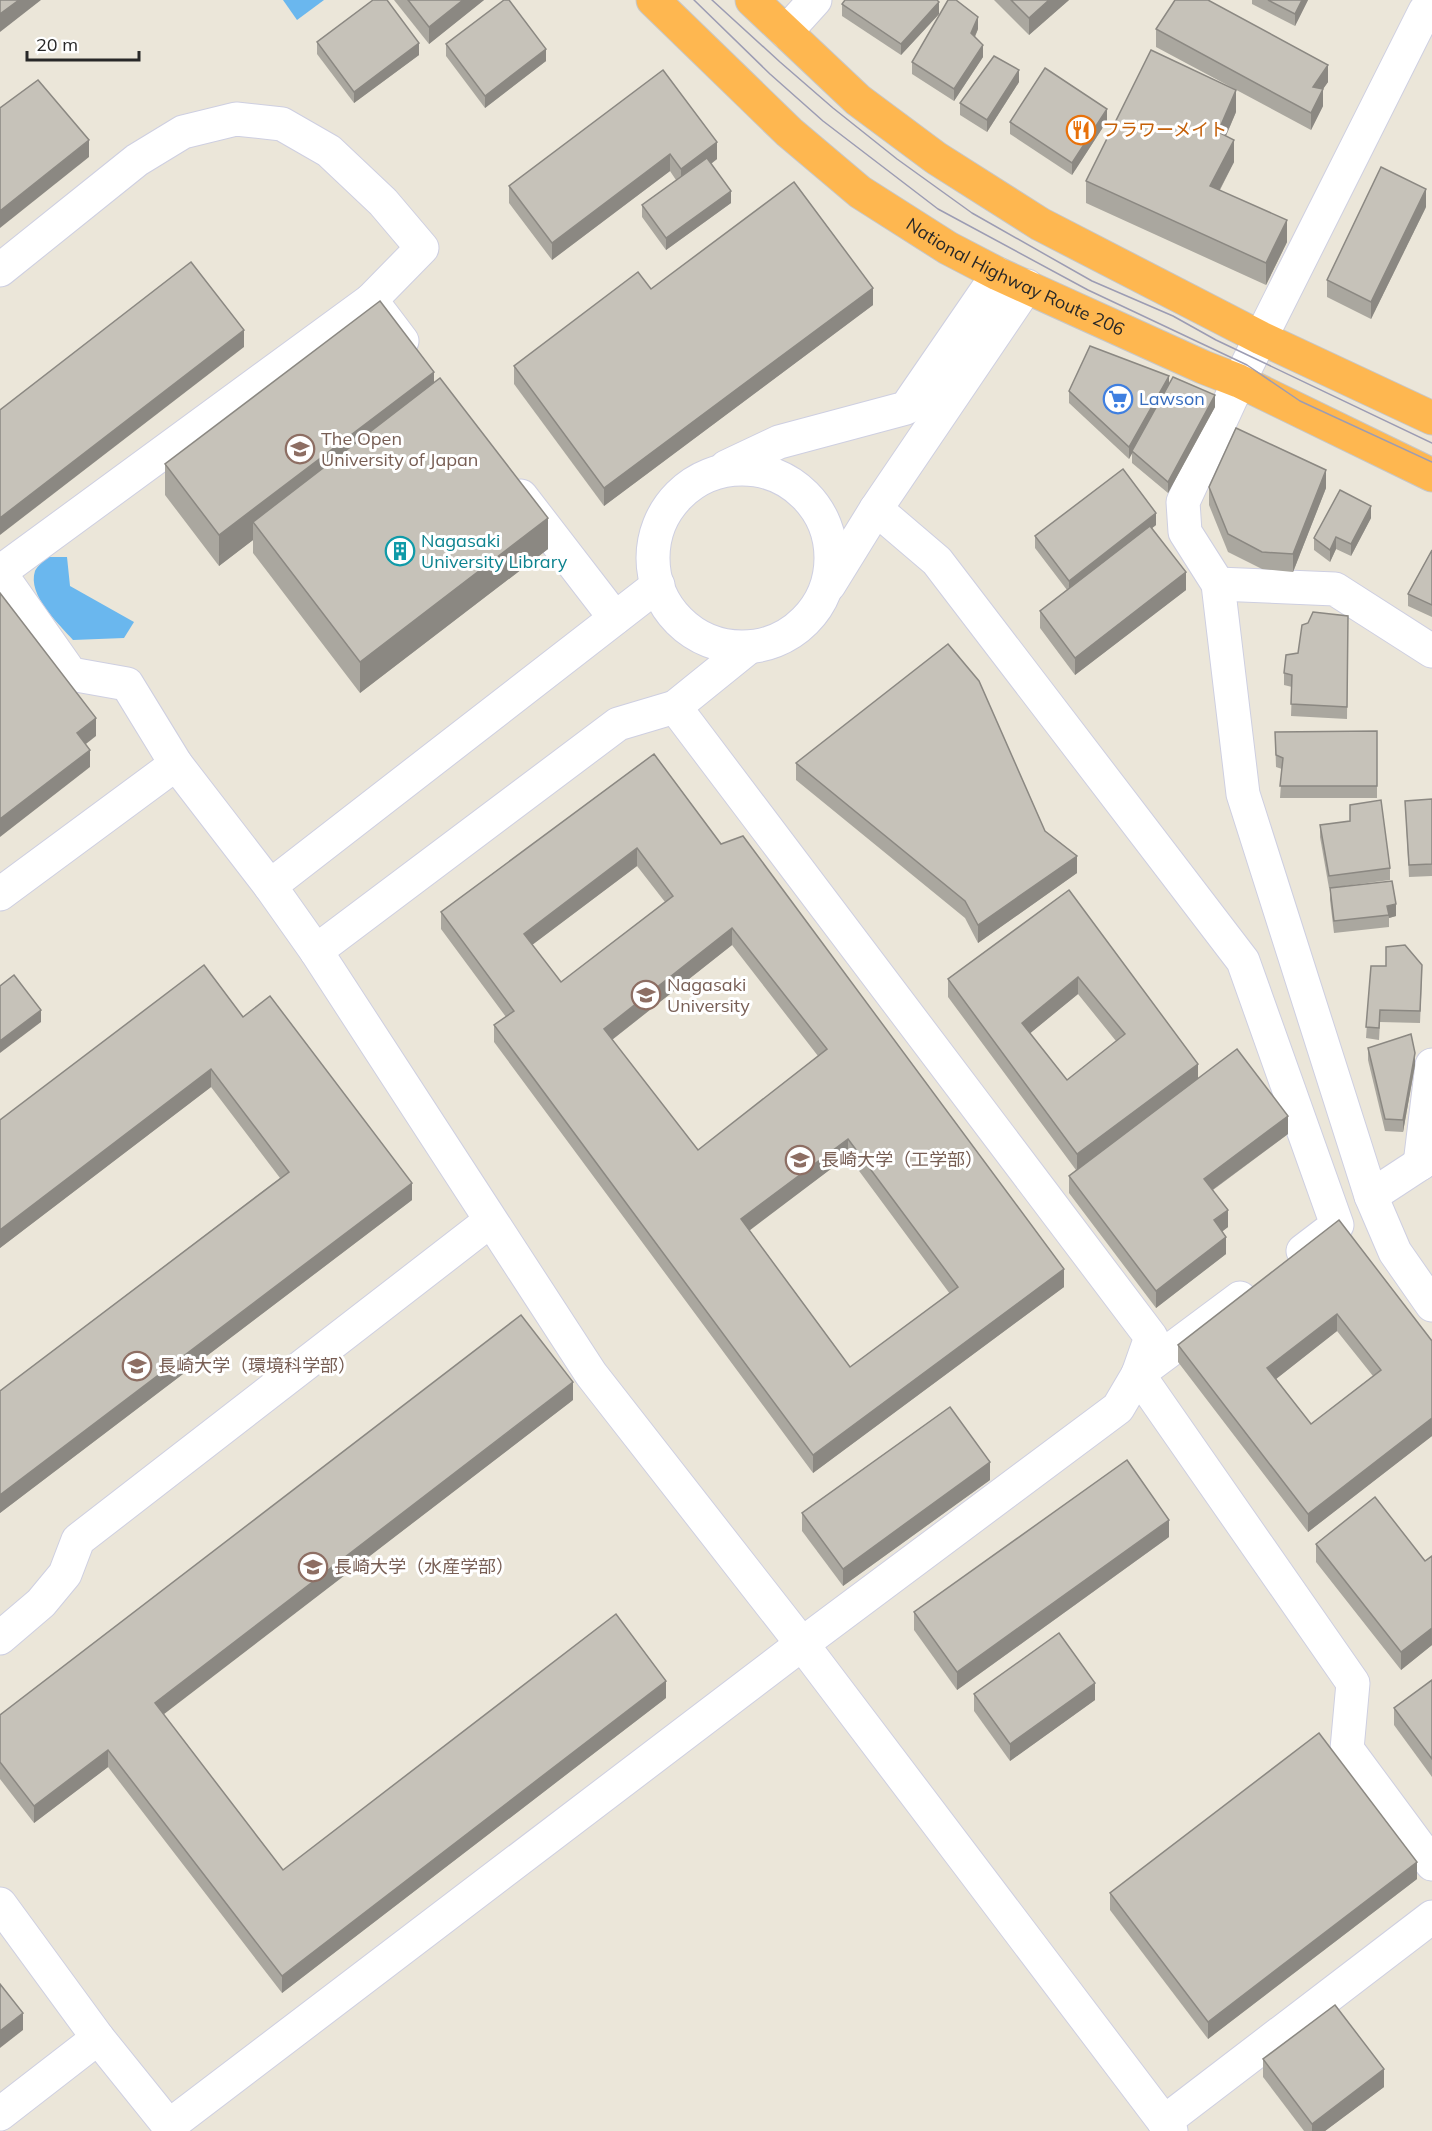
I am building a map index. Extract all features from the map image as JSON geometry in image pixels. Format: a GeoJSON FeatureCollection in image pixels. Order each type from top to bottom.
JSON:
{"type":"FeatureCollection","features":[{"type":"Feature","properties":{"kind":"highway","name":"National Highway Route 206"},"geometry":{"type":"LineString","coordinates":[[653,0],[789,132],[860,192],[948,248],[1012,280],[1203,367],[1239,381],[1432,475]]}},
{"type":"Feature","properties":{"kind":"highway"},"geometry":{"type":"LineString","coordinates":[[752,0],[858,100],[936,158],[1040,224],[1261,338],[1432,418]]}},
{"type":"Feature","properties":{"kind":"street"},"geometry":{"type":"LineString","coordinates":[[786,33],[815,0]]}},
{"type":"Feature","properties":{"kind":"street"},"geometry":{"type":"LineString","coordinates":[[1423,10],[1239,381],[1183,502],[1185,532],[1218,584],[1243,794],[1371,1196],[1395,1252],[1432,1305]]}},
{"type":"Feature","properties":{"kind":"street"},"geometry":{"type":"LineString","coordinates":[[0,270],[137,160],[183,132],[236,119],[282,123],[329,151],[383,202],[422,248],[371,300],[0,572],[71,674],[127,684],[176,764],[270,886],[316,951],[591,1374],[802,1644],[1168,2127],[1432,1917]]}},
{"type":"Feature","properties":{"kind":"street"},"geometry":{"type":"LineString","coordinates":[[1012,280],[814,612],[796,630],[773,642],[748,648],[720,645],[695,634],[674,616],[658,585],[653,565],[655,538],[666,512],[682,492],[703,478],[779,442],[906,408],[1012,280]]}},
{"type":"Feature","properties":{"kind":"street"},"geometry":{"type":"LineString","coordinates":[[371,300],[421,366]]}},
{"type":"Feature","properties":{"kind":"street"},"geometry":{"type":"LineString","coordinates":[[500,469],[615,618]]}},
{"type":"Feature","properties":{"kind":"street"},"geometry":{"type":"LineString","coordinates":[[703,478],[733,469],[763,471],[791,483],[813,503],[828,530],[832,560],[826,590]]}},
{"type":"Feature","properties":{"kind":"street"},"geometry":{"type":"LineString","coordinates":[[876,509],[937,561],[1243,961],[1337,1225],[1138,1374]]}},
{"type":"Feature","properties":{"kind":"street"},"geometry":{"type":"LineString","coordinates":[[1218,584],[1335,588],[1432,651]]}},
{"type":"Feature","properties":{"kind":"street"},"geometry":{"type":"LineString","coordinates":[[270,886],[658,585]]}},
{"type":"Feature","properties":{"kind":"street"},"geometry":{"type":"LineString","coordinates":[[316,951],[618,724],[675,707],[748,648]]}},
{"type":"Feature","properties":{"kind":"street"},"geometry":{"type":"LineString","coordinates":[[0,1904],[98,2038],[170,2126],[802,1644],[1118,1408],[1138,1374],[1150,1337],[675,707]]}},
{"type":"Feature","properties":{"kind":"street"},"geometry":{"type":"LineString","coordinates":[[0,894],[176,764]]}},
{"type":"Feature","properties":{"kind":"street"},"geometry":{"type":"LineString","coordinates":[[1371,1196],[1426,1160],[1432,1065]]}},
{"type":"Feature","properties":{"kind":"street"},"geometry":{"type":"LineString","coordinates":[[0,1638],[41,1603],[64,1574],[78,1540],[490,1221]]}},
{"type":"Feature","properties":{"kind":"street"},"geometry":{"type":"LineString","coordinates":[[1138,1374],[1353,1683],[1347,1749],[1432,1863]]}},
{"type":"Feature","properties":{"kind":"street"},"geometry":{"type":"LineString","coordinates":[[0,2114],[98,2038]]}},
{"type":"Feature","properties":{"kind":"water"},"geometry":{"type":"Polygon","coordinates":[[[283,0],[324,0],[297,20],[283,0]]]}},
{"type":"Feature","properties":{"kind":"water"},"geometry":{"type":"Polygon","coordinates":[[[48,557],[67,557],[70,586],[134,622],[124,638],[73,640],[46,608],[36,590],[35,571],[48,557]]]}},
{"type":"Feature","properties":{"kind":"building"},"geometry":{"type":"Polygon","coordinates":[[[0,0],[19,0],[0,14],[0,0]]]}},
{"type":"Feature","properties":{"kind":"building"},"geometry":{"type":"Polygon","coordinates":[[[373,0],[387,0],[419,43],[354,92],[317,42],[373,0]]]}},
{"type":"Feature","properties":{"kind":"building"},"geometry":{"type":"Polygon","coordinates":[[[408,0],[463,0],[429,27],[408,0]]]}},
{"type":"Feature","properties":{"kind":"building"},"geometry":{"type":"Polygon","coordinates":[[[504,0],[509,0],[546,49],[485,96],[446,44],[504,0]]]}},
{"type":"Feature","properties":{"kind":"building"},"geometry":{"type":"Polygon","coordinates":[[[845,0],[937,0],[939,2],[901,44],[842,4],[845,0]]]}},
{"type":"Feature","properties":{"kind":"building"},"geometry":{"type":"Polygon","coordinates":[[[948,0],[956,0],[978,17],[971,33],[983,45],[954,89],[912,62],[948,0]]]}},
{"type":"Feature","properties":{"kind":"building"},"geometry":{"type":"Polygon","coordinates":[[[1011,0],[1049,0],[1029,18],[1011,0]]]}},
{"type":"Feature","properties":{"kind":"building"},"geometry":{"type":"Polygon","coordinates":[[[1175,0],[1208,0],[1328,65],[1313,87],[1323,89],[1311,113],[1156,29],[1175,0]]]}},
{"type":"Feature","properties":{"kind":"building"},"geometry":{"type":"Polygon","coordinates":[[[1268,0],[1302,0],[1295,14],[1268,0]]]}},
{"type":"Feature","properties":{"kind":"building"},"geometry":{"type":"Polygon","coordinates":[[[1151,50],[1236,90],[1218,132],[1234,140],[1210,186],[1287,220],[1266,263],[1086,181],[1151,50]]]}},
{"type":"Feature","properties":{"kind":"building"},"geometry":{"type":"Polygon","coordinates":[[[994,56],[1019,70],[987,120],[960,103],[994,56]]]}},
{"type":"Feature","properties":{"kind":"building"},"geometry":{"type":"Polygon","coordinates":[[[1045,68],[1107,109],[1072,163],[1010,122],[1045,68]]]}},
{"type":"Feature","properties":{"kind":"building"},"geometry":{"type":"Polygon","coordinates":[[[663,70],[717,142],[681,169],[670,154],[552,243],[509,186],[663,70]]]}},
{"type":"Feature","properties":{"kind":"building"},"geometry":{"type":"Polygon","coordinates":[[[38,80],[89,140],[0,211],[0,108],[38,80]]]}},
{"type":"Feature","properties":{"kind":"building"},"geometry":{"type":"Polygon","coordinates":[[[707,158],[731,191],[666,238],[642,205],[707,158]]]}},
{"type":"Feature","properties":{"kind":"building"},"geometry":{"type":"Polygon","coordinates":[[[1381,167],[1426,189],[1371,302],[1327,280],[1381,167]]]}},
{"type":"Feature","properties":{"kind":"building"},"geometry":{"type":"Polygon","coordinates":[[[794,182],[873,288],[604,488],[514,366],[638,272],[651,289],[794,182]]]}},
{"type":"Feature","properties":{"kind":"building"},"geometry":{"type":"Polygon","coordinates":[[[191,262],[244,330],[0,518],[0,410],[191,262]]]}},
{"type":"Feature","properties":{"kind":"building","name":"The Open University of Japan"},"geometry":{"type":"Polygon","coordinates":[[[380,301],[434,372],[219,535],[165,464],[380,301]]]}},
{"type":"Feature","properties":{"kind":"building"},"geometry":{"type":"Polygon","coordinates":[[[1090,346],[1169,376],[1129,447],[1069,391],[1090,346]]]}},
{"type":"Feature","properties":{"kind":"building"},"geometry":{"type":"Polygon","coordinates":[[[1173,377],[1215,395],[1168,482],[1132,451],[1173,377]]]}},
{"type":"Feature","properties":{"kind":"building","name":"Nagasaki University Library"},"geometry":{"type":"Polygon","coordinates":[[[440,378],[548,518],[360,662],[253,522],[440,378]]]}},
{"type":"Feature","properties":{"kind":"building"},"geometry":{"type":"Polygon","coordinates":[[[1236,428],[1326,470],[1293,554],[1262,552],[1228,534],[1209,487],[1236,428]]]}},
{"type":"Feature","properties":{"kind":"building"},"geometry":{"type":"Polygon","coordinates":[[[1123,469],[1156,513],[1069,581],[1035,536],[1123,469]]]}},
{"type":"Feature","properties":{"kind":"building"},"geometry":{"type":"Polygon","coordinates":[[[1340,490],[1371,506],[1351,544],[1336,537],[1330,550],[1314,538],[1340,490]]]}},
{"type":"Feature","properties":{"kind":"building"},"geometry":{"type":"Polygon","coordinates":[[[1150,526],[1186,572],[1075,658],[1040,611],[1150,526]]]}},
{"type":"Feature","properties":{"kind":"building"},"geometry":{"type":"Polygon","coordinates":[[[1432,550],[1432,605],[1408,594],[1432,550]]]}},
{"type":"Feature","properties":{"kind":"building"},"geometry":{"type":"Polygon","coordinates":[[[0,593],[96,718],[77,733],[90,750],[0,819],[0,593]]]}},
{"type":"Feature","properties":{"kind":"building"},"geometry":{"type":"Polygon","coordinates":[[[1313,612],[1348,616],[1347,707],[1291,704],[1292,675],[1284,673],[1286,655],[1298,653],[1302,625],[1308,623],[1313,612]]]}},
{"type":"Feature","properties":{"kind":"building"},"geometry":{"type":"Polygon","coordinates":[[[948,644],[979,681],[1045,831],[1077,856],[978,925],[965,901],[796,763],[948,644]]]}},
{"type":"Feature","properties":{"kind":"building"},"geometry":{"type":"Polygon","coordinates":[[[1377,731],[1377,786],[1280,786],[1283,758],[1276,755],[1275,732],[1377,731]]]}},
{"type":"Feature","properties":{"kind":"building"},"geometry":{"type":"Polygon","coordinates":[[[654,754],[721,844],[743,836],[1064,1269],[813,1455],[494,1025],[514,1011],[441,912],[654,754]],[[637,848],[524,934],[561,982],[673,896],[637,848]],[[732,928],[604,1029],[698,1150],[827,1049],[732,928]],[[848,1139],[741,1219],[850,1367],[958,1287],[848,1139]]]}},
{"type":"Feature","properties":{"kind":"building"},"geometry":{"type":"Polygon","coordinates":[[[1432,799],[1432,864],[1409,865],[1405,801],[1432,799]]]}},
{"type":"Feature","properties":{"kind":"building"},"geometry":{"type":"Polygon","coordinates":[[[1381,800],[1390,868],[1329,876],[1320,825],[1350,821],[1350,805],[1381,800]]]}},
{"type":"Feature","properties":{"kind":"building"},"geometry":{"type":"Polygon","coordinates":[[[1392,881],[1396,904],[1387,906],[1389,915],[1334,921],[1330,888],[1392,881]]]}},
{"type":"Feature","properties":{"kind":"building"},"geometry":{"type":"Polygon","coordinates":[[[1069,890],[1198,1064],[1077,1154],[948,979],[1069,890]],[[1078,977],[1022,1023],[1067,1080],[1125,1034],[1078,977]]]}},
{"type":"Feature","properties":{"kind":"building"},"geometry":{"type":"Polygon","coordinates":[[[1405,945],[1422,965],[1420,1011],[1380,1010],[1379,1028],[1366,1027],[1371,966],[1386,966],[1386,947],[1405,945]]]}},
{"type":"Feature","properties":{"kind":"building"},"geometry":{"type":"Polygon","coordinates":[[[204,965],[243,1017],[270,996],[412,1183],[0,1495],[0,1391],[289,1172],[211,1069],[0,1230],[0,1120],[204,965]]]}},
{"type":"Feature","properties":{"kind":"building"},"geometry":{"type":"Polygon","coordinates":[[[14,975],[41,1010],[0,1041],[0,986],[14,975]]]}},
{"type":"Feature","properties":{"kind":"building"},"geometry":{"type":"Polygon","coordinates":[[[1411,1034],[1415,1053],[1403,1120],[1385,1119],[1368,1048],[1411,1034]]]}},
{"type":"Feature","properties":{"kind":"building"},"geometry":{"type":"Polygon","coordinates":[[[1237,1049],[1288,1116],[1204,1179],[1228,1210],[1214,1220],[1226,1237],[1156,1291],[1069,1176],[1237,1049]]]}},
{"type":"Feature","properties":{"kind":"building"},"geometry":{"type":"Polygon","coordinates":[[[1339,1220],[1432,1341],[1432,1418],[1308,1514],[1178,1345],[1339,1220]],[[1337,1314],[1267,1368],[1311,1424],[1381,1370],[1337,1314]]]}},
{"type":"Feature","properties":{"kind":"building"},"geometry":{"type":"Polygon","coordinates":[[[521,1315],[573,1382],[155,1703],[283,1870],[616,1614],[666,1681],[282,1976],[108,1750],[34,1806],[0,1762],[0,1715],[521,1315]]]}},
{"type":"Feature","properties":{"kind":"building"},"geometry":{"type":"Polygon","coordinates":[[[950,1407],[990,1462],[843,1569],[802,1513],[950,1407]]]}},
{"type":"Feature","properties":{"kind":"building"},"geometry":{"type":"Polygon","coordinates":[[[1127,1460],[1169,1520],[957,1672],[914,1612],[1127,1460]]]}},
{"type":"Feature","properties":{"kind":"building"},"geometry":{"type":"Polygon","coordinates":[[[1375,1497],[1425,1561],[1432,1556],[1432,1628],[1401,1652],[1316,1544],[1375,1497]]]}},
{"type":"Feature","properties":{"kind":"building"},"geometry":{"type":"Polygon","coordinates":[[[1059,1633],[1095,1683],[1010,1744],[974,1694],[1059,1633]]]}},
{"type":"Feature","properties":{"kind":"building"},"geometry":{"type":"Polygon","coordinates":[[[1432,1680],[1432,1759],[1394,1708],[1432,1680]]]}},
{"type":"Feature","properties":{"kind":"building"},"geometry":{"type":"Polygon","coordinates":[[[1319,1733],[1417,1862],[1208,2022],[1110,1893],[1319,1733]]]}},
{"type":"Feature","properties":{"kind":"building"},"geometry":{"type":"Polygon","coordinates":[[[0,1984],[23,2013],[0,2031],[0,1984]]]}},
{"type":"Feature","properties":{"kind":"building"},"geometry":{"type":"Polygon","coordinates":[[[1335,2005],[1384,2069],[1312,2124],[1263,2059],[1335,2005]]]}},
{"type":"Feature","properties":{"kind":"tram line"},"geometry":{"type":"LineString","coordinates":[[694,0],[770,74],[823,121],[938,209],[1088,290],[1247,365],[1300,401],[1432,462]]}},
{"type":"Feature","properties":{"kind":"tram line"},"geometry":{"type":"LineString","coordinates":[[712,0],[833,108],[897,159],[972,213],[1092,281],[1173,316],[1216,340],[1432,443]]}},
{"type":"Feature","properties":{"kind":"place","name":"フラワーメイト"},"geometry":{"type":"Point","coordinates":[1081,130]}},
{"type":"Feature","properties":{"kind":"place","name":"Lawson"},"geometry":{"type":"Point","coordinates":[1118,399]}},
{"type":"Feature","properties":{"kind":"place","name":"The Open University of Japan"},"geometry":{"type":"Point","coordinates":[300,449]}},
{"type":"Feature","properties":{"kind":"place","name":"Nagasaki University Library"},"geometry":{"type":"Point","coordinates":[400,551]}},
{"type":"Feature","properties":{"kind":"place","name":"Nagasaki University"},"geometry":{"type":"Point","coordinates":[646,995]}},
{"type":"Feature","properties":{"kind":"place","name":"長崎大学（工学部）"},"geometry":{"type":"Point","coordinates":[800,1160]}},
{"type":"Feature","properties":{"kind":"place","name":"長崎大学（環境科学部）"},"geometry":{"type":"Point","coordinates":[137,1366]}},
{"type":"Feature","properties":{"kind":"place","name":"長崎大学（水産学部）"},"geometry":{"type":"Point","coordinates":[313,1567]}}]}
